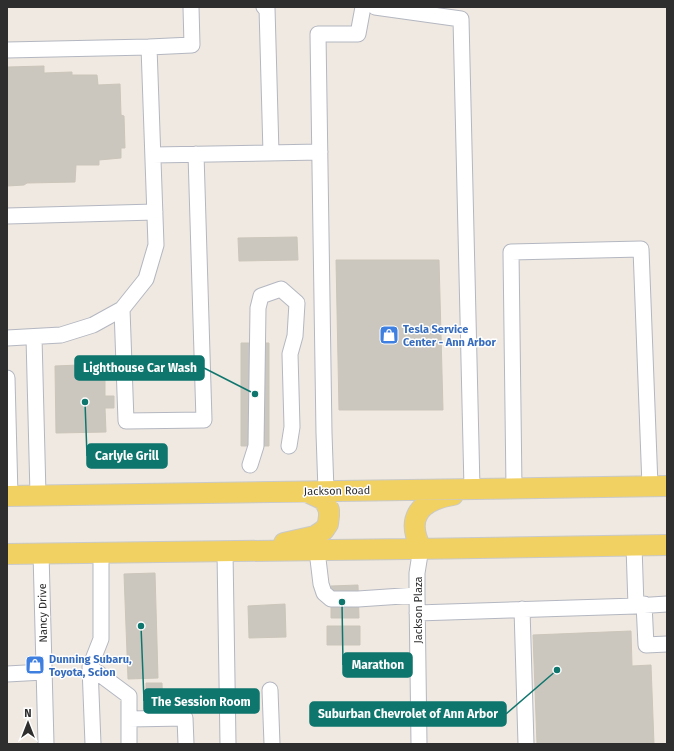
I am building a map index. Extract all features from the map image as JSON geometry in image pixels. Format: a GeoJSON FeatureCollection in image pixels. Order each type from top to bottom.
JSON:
{"type":"FeatureCollection","features":[{"type":"Feature","properties":{"kind":"main road","name":"Jackson Road"},"geometry":{"type":"LineString","coordinates":[[8,496],[658,486]]}},
{"type":"Feature","properties":{"kind":"main road"},"geometry":{"type":"LineString","coordinates":[[421,548],[416,539],[414,529],[415,518],[426,504],[444,496],[481,488]]}},
{"type":"Feature","properties":{"kind":"main road"},"geometry":{"type":"LineString","coordinates":[[249,552],[315,536],[324,530],[328,524],[329,510],[317,491]]}},
{"type":"Feature","properties":{"kind":"main road"},"geometry":{"type":"LineString","coordinates":[[7,554],[667,546]]}},
{"type":"Feature","properties":{"kind":"street"},"geometry":{"type":"LineString","coordinates":[[7,50],[192,45],[190,7]]}},
{"type":"Feature","properties":{"kind":"street"},"geometry":{"type":"LineString","coordinates":[[264,7],[267,8],[271,153]]}},
{"type":"Feature","properties":{"kind":"street"},"geometry":{"type":"LineString","coordinates":[[317,491],[324,433],[318,34],[358,34],[363,7]]}},
{"type":"Feature","properties":{"kind":"street"},"geometry":{"type":"LineString","coordinates":[[375,7],[461,19],[481,488]]}},
{"type":"Feature","properties":{"kind":"street"},"geometry":{"type":"LineString","coordinates":[[7,338],[61,335],[93,326],[122,309],[146,279],[156,245],[149,47]]}},
{"type":"Feature","properties":{"kind":"street"},"geometry":{"type":"LineString","coordinates":[[153,155],[320,152]]}},
{"type":"Feature","properties":{"kind":"street"},"geometry":{"type":"LineString","coordinates":[[122,309],[126,421],[204,420],[196,154]]}},
{"type":"Feature","properties":{"kind":"street"},"geometry":{"type":"LineString","coordinates":[[7,216],[155,212]]}},
{"type":"Feature","properties":{"kind":"street"},"geometry":{"type":"LineString","coordinates":[[514,488],[512,252],[618,250],[641,250],[658,486]]}},
{"type":"Feature","properties":{"kind":"street"},"geometry":{"type":"LineString","coordinates":[[250,465],[256,446],[258,308],[260,296],[281,289],[297,303],[296,336],[290,354],[292,427],[289,446]]}},
{"type":"Feature","properties":{"kind":"street"},"geometry":{"type":"LineString","coordinates":[[34,337],[38,495]]}},
{"type":"Feature","properties":{"kind":"street"},"geometry":{"type":"LineString","coordinates":[[7,378],[8,496]]}},
{"type":"Feature","properties":{"kind":"street"},"geometry":{"type":"LineString","coordinates":[[634,546],[640,605],[646,644],[667,644]]}},
{"type":"Feature","properties":{"kind":"street","name":"Jackson Plaza"},"geometry":{"type":"LineString","coordinates":[[419,744],[417,573],[421,548]]}},
{"type":"Feature","properties":{"kind":"street"},"geometry":{"type":"LineString","coordinates":[[317,551],[321,584],[324,593],[331,599],[358,599],[417,595]]}},
{"type":"Feature","properties":{"kind":"street"},"geometry":{"type":"LineString","coordinates":[[225,552],[228,744]]}},
{"type":"Feature","properties":{"kind":"street"},"geometry":{"type":"LineString","coordinates":[[92,744],[90,666],[101,639],[101,553]]}},
{"type":"Feature","properties":{"kind":"street","name":"Nancy Drive"},"geometry":{"type":"LineString","coordinates":[[41,554],[46,744]]}},
{"type":"Feature","properties":{"kind":"street"},"geometry":{"type":"LineString","coordinates":[[417,612],[667,604]]}},
{"type":"Feature","properties":{"kind":"street"},"geometry":{"type":"LineString","coordinates":[[522,609],[526,744]]}},
{"type":"Feature","properties":{"kind":"street"},"geometry":{"type":"LineString","coordinates":[[90,666],[129,696],[129,744]]}},
{"type":"Feature","properties":{"kind":"street"},"geometry":{"type":"LineString","coordinates":[[7,674],[44,672]]}},
{"type":"Feature","properties":{"kind":"street"},"geometry":{"type":"LineString","coordinates":[[270,690],[272,744]]}},
{"type":"Feature","properties":{"kind":"street"},"geometry":{"type":"LineString","coordinates":[[129,719],[185,718],[186,744]]}},
{"type":"Feature","properties":{"kind":"building"},"geometry":{"type":"Polygon","coordinates":[[[44,66],[44,73],[72,72],[72,75],[97,75],[98,85],[120,84],[121,115],[124,116],[125,148],[121,148],[121,158],[99,160],[99,165],[76,165],[75,182],[27,183],[24,185],[7,186],[8,67],[44,66]]]}},
{"type":"Feature","properties":{"kind":"building"},"geometry":{"type":"Polygon","coordinates":[[[297,237],[298,260],[239,261],[238,238],[297,237]]]}},
{"type":"Feature","properties":{"kind":"building","name":"Tesla Service Center - Ann Arbor"},"geometry":{"type":"Polygon","coordinates":[[[336,260],[439,260],[443,410],[339,410],[336,260]]]}},
{"type":"Feature","properties":{"kind":"building"},"geometry":{"type":"Polygon","coordinates":[[[241,343],[269,343],[269,446],[241,446],[241,343]]]}},
{"type":"Feature","properties":{"kind":"building"},"geometry":{"type":"Polygon","coordinates":[[[79,365],[79,374],[105,373],[105,396],[114,396],[114,408],[105,408],[106,432],[56,433],[55,366],[79,365]]]}},
{"type":"Feature","properties":{"kind":"building"},"geometry":{"type":"Polygon","coordinates":[[[155,573],[158,678],[128,679],[124,574],[155,573]]]}},
{"type":"Feature","properties":{"kind":"building"},"geometry":{"type":"Polygon","coordinates":[[[358,585],[359,618],[331,618],[331,586],[358,585]]]}},
{"type":"Feature","properties":{"kind":"building"},"geometry":{"type":"Polygon","coordinates":[[[285,604],[286,637],[249,638],[248,606],[285,604]]]}},
{"type":"Feature","properties":{"kind":"building"},"geometry":{"type":"Polygon","coordinates":[[[327,626],[360,626],[360,645],[327,645],[327,626]]]}},
{"type":"Feature","properties":{"kind":"building"},"geometry":{"type":"Polygon","coordinates":[[[631,631],[632,666],[651,665],[654,744],[537,744],[533,635],[631,631]]]}},
{"type":"Feature","properties":{"kind":"building"},"geometry":{"type":"Polygon","coordinates":[[[146,683],[162,683],[163,711],[146,711],[146,683]]]}},
{"type":"Feature","properties":{"kind":"place","name":"Tesla Service Center - Ann Arbor"},"geometry":{"type":"Point","coordinates":[389,335]}},
{"type":"Feature","properties":{"kind":"place","name":"Lighthouse Car Wash"},"geometry":{"type":"Point","coordinates":[255,394]}},
{"type":"Feature","properties":{"kind":"place","name":"Carlyle Grill"},"geometry":{"type":"Point","coordinates":[85,402]}},
{"type":"Feature","properties":{"kind":"place","name":"Marathon"},"geometry":{"type":"Point","coordinates":[342,602]}},
{"type":"Feature","properties":{"kind":"place","name":"The Session Room"},"geometry":{"type":"Point","coordinates":[141,626]}},
{"type":"Feature","properties":{"kind":"place","name":"Dunning Subaru, Toyota, Scion"},"geometry":{"type":"Point","coordinates":[35,665]}},
{"type":"Feature","properties":{"kind":"place","name":"Suburban Chevrolet of Ann Arbor"},"geometry":{"type":"Point","coordinates":[557,670]}}]}
